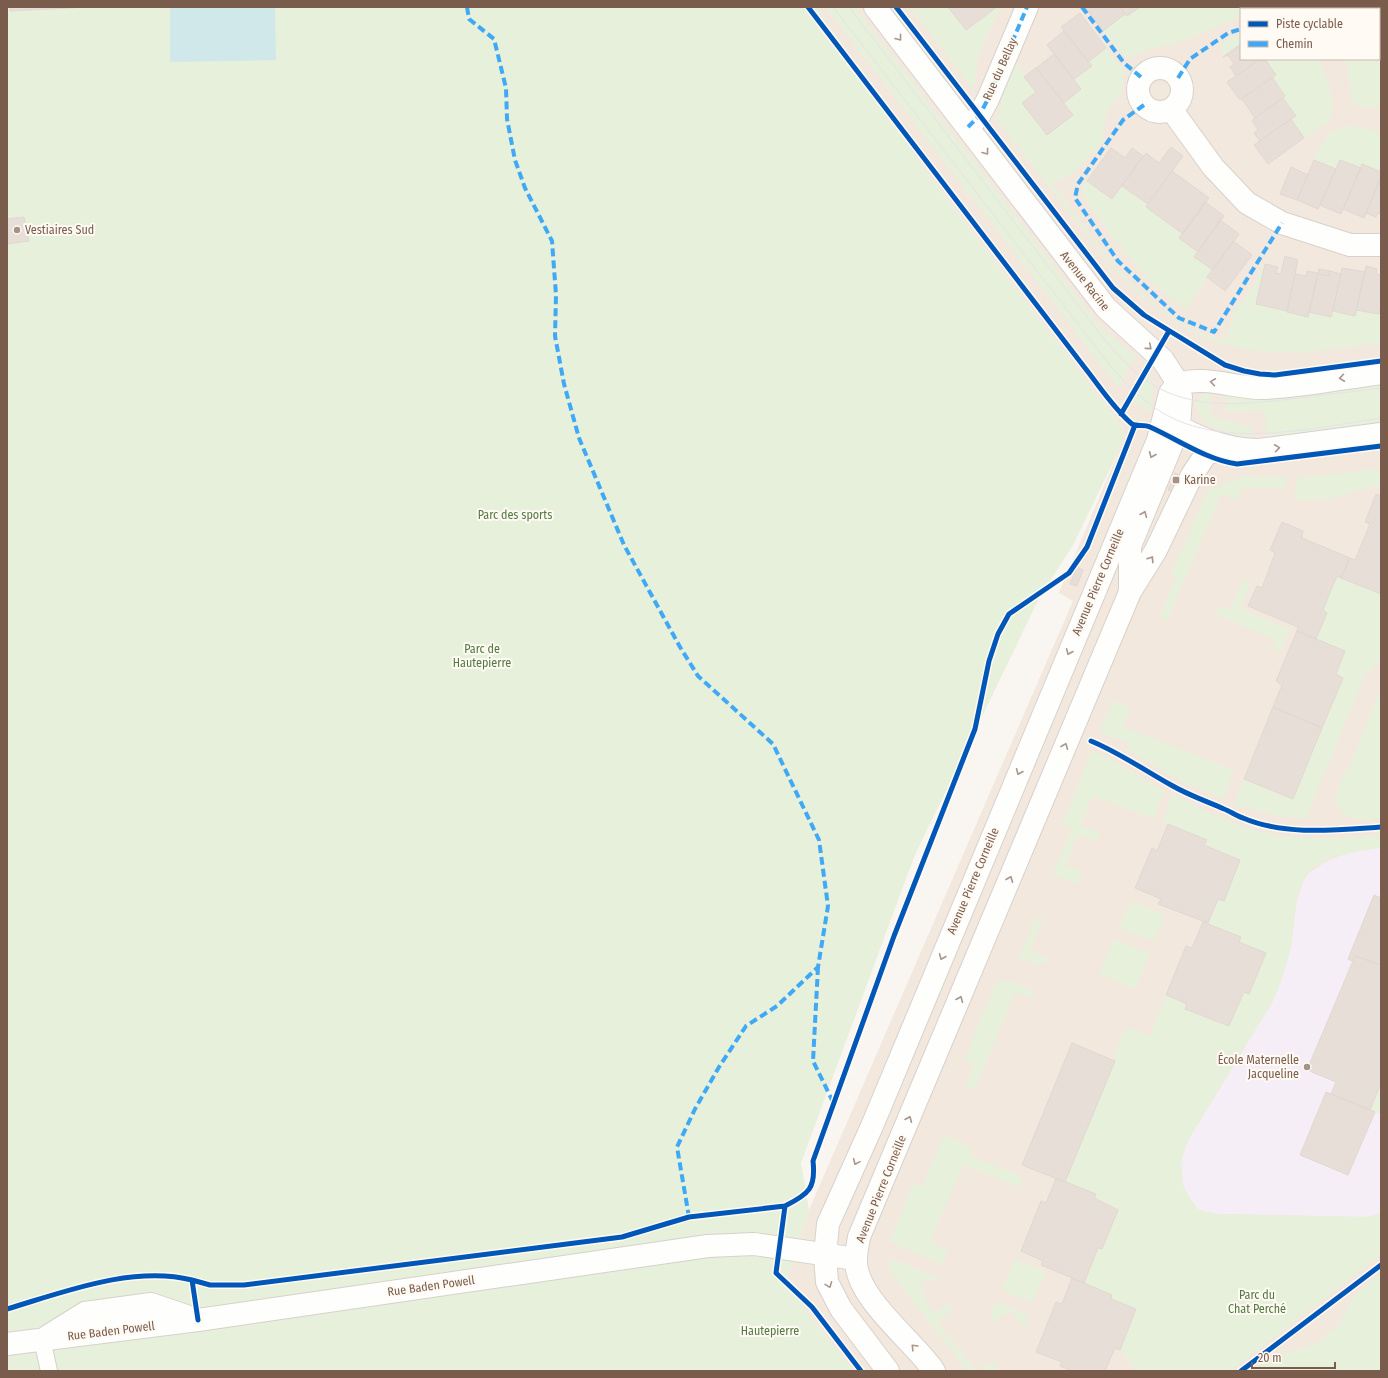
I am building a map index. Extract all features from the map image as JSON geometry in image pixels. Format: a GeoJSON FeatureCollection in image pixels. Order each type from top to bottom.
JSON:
{"type":"FeatureCollection","features":[{"type":"Feature","properties":{"kind":"street","name":"Avenue Racine"},"geometry":{"type":"LineString","coordinates":[[875,7],[1106,308],[1119,322],[1156,353],[1169,368],[1177,384]]}},
{"type":"Feature","properties":{"kind":"street","name":"Rue du Bellay"},"geometry":{"type":"LineString","coordinates":[[968,127],[979,116],[988,99],[1027,7]]}},
{"type":"Feature","properties":{"kind":"street"},"geometry":{"type":"LineString","coordinates":[[1171,109],[1213,167],[1247,203],[1282,223],[1350,245],[1381,245]]}},
{"type":"Feature","properties":{"kind":"street"},"geometry":{"type":"LineString","coordinates":[[1177,384],[1197,380],[1245,388],[1265,388],[1381,373]]}},
{"type":"Feature","properties":{"kind":"street","name":"Avenue Pierre Corneille"},"geometry":{"type":"LineString","coordinates":[[888,1371],[840,1309],[827,1282],[825,1255],[828,1224],[872,1126],[1155,447],[1172,423],[1170,393],[1177,384]]}},
{"type":"Feature","properties":{"kind":"street"},"geometry":{"type":"LineString","coordinates":[[1130,592],[1130,546],[1172,423],[1213,443],[1238,450],[1259,450],[1381,434]]}},
{"type":"Feature","properties":{"kind":"street","name":"Avenue Pierre Corneille"},"geometry":{"type":"LineString","coordinates":[[934,1371],[928,1362],[892,1324],[858,1276],[856,1259],[859,1237],[1130,592],[1155,552],[1192,475],[1206,454],[1222,449],[1238,450]]}},
{"type":"Feature","properties":{"kind":"street","name":"Rue Baden Powell"},"geometry":{"type":"LineString","coordinates":[[42,1339],[85,1313],[151,1304],[198,1320],[708,1246],[754,1244],[856,1259]]}},
{"type":"Feature","properties":{"kind":"street"},"geometry":{"type":"LineString","coordinates":[[7,1344],[42,1339]]}},
{"type":"Feature","properties":{"kind":"lane"},"geometry":{"type":"LineString","coordinates":[[42,1339],[49,1371]]}},
{"type":"Feature","properties":{"kind":"shaded area"},"geometry":{"type":"Polygon","coordinates":[[[800,7],[1381,7],[1381,1371],[853,1371],[785,1284],[809,1210],[1073,601],[1059,593],[1121,446],[1124,435],[1121,426],[800,7]]]}},
{"type":"Feature","properties":{"kind":"shaded area","name":"École Maternelle Jacqueline"},"geometry":{"type":"Polygon","coordinates":[[[1381,848],[1381,1213],[1367,1217],[1218,1214],[1199,1210],[1190,1199],[1183,1185],[1181,1164],[1184,1147],[1273,1001],[1291,945],[1297,900],[1302,884],[1308,874],[1324,863],[1341,855],[1359,850],[1381,848]]]}},
{"type":"Feature","properties":{"kind":"green space","name":"Parc de Hautepierre"},"geometry":{"type":"Polygon","coordinates":[[[7,7],[817,7],[929,176],[1121,426],[1124,435],[1121,446],[1073,545],[1050,581],[1046,584],[914,857],[801,1163],[809,1210],[785,1284],[853,1371],[7,1371],[7,7]]]}},
{"type":"Feature","properties":{"kind":"green space"},"geometry":{"type":"Polygon","coordinates":[[[825,7],[855,7],[1100,326],[1136,357],[1118,387],[825,7]]]}},
{"type":"Feature","properties":{"kind":"green space"},"geometry":{"type":"Polygon","coordinates":[[[910,7],[948,7],[966,30],[997,7],[1001,7],[978,55],[975,86],[971,87],[910,7]]]}},
{"type":"Feature","properties":{"kind":"green space"},"geometry":{"type":"Polygon","coordinates":[[[1140,7],[1280,7],[1240,8],[1240,17],[1177,43],[1151,49],[1127,59],[1103,31],[1125,14],[1127,16],[1140,7]]]}},
{"type":"Feature","properties":{"kind":"green space"},"geometry":{"type":"Polygon","coordinates":[[[1381,23],[1381,108],[1361,107],[1354,104],[1352,100],[1346,60],[1380,60],[1381,23]]]}},
{"type":"Feature","properties":{"kind":"green space"},"geometry":{"type":"Polygon","coordinates":[[[1240,33],[1240,45],[1223,57],[1220,43],[1240,33]]]}},
{"type":"Feature","properties":{"kind":"green space"},"geometry":{"type":"Polygon","coordinates":[[[1106,48],[1125,70],[1121,95],[1109,107],[1103,127],[1103,142],[1070,176],[1052,183],[1087,230],[1127,278],[1150,300],[1174,318],[1199,332],[1227,340],[1233,312],[1253,287],[1265,264],[1257,304],[1308,317],[1309,312],[1331,317],[1333,311],[1355,316],[1356,310],[1378,314],[1381,306],[1381,343],[1327,350],[1290,352],[1272,352],[1236,347],[1209,339],[1184,327],[1141,295],[1121,275],[1085,233],[995,118],[999,115],[1001,99],[1016,62],[1036,92],[1022,103],[1047,135],[1073,115],[1064,103],[1081,89],[1074,79],[1091,66],[1088,62],[1106,48]]]}},
{"type":"Feature","properties":{"kind":"green space"},"geometry":{"type":"Polygon","coordinates":[[[1266,60],[1320,60],[1327,81],[1332,107],[1327,123],[1304,138],[1291,119],[1296,116],[1283,98],[1285,96],[1272,77],[1276,75],[1266,60]]]}},
{"type":"Feature","properties":{"kind":"green space"},"geometry":{"type":"Polygon","coordinates":[[[1348,125],[1381,132],[1381,172],[1363,164],[1361,168],[1340,160],[1336,169],[1314,160],[1326,138],[1335,131],[1348,125]]]}},
{"type":"Feature","properties":{"kind":"green space"},"geometry":{"type":"Polygon","coordinates":[[[1086,179],[1112,199],[1122,186],[1148,204],[1146,207],[1183,234],[1179,238],[1198,252],[1194,257],[1213,270],[1186,310],[1148,279],[1117,243],[1082,194],[1086,179]]]}},
{"type":"Feature","properties":{"kind":"green space"},"geometry":{"type":"Polygon","coordinates":[[[1149,373],[1153,390],[1151,413],[1132,401],[1149,373]]]}},
{"type":"Feature","properties":{"kind":"green space"},"geometry":{"type":"Polygon","coordinates":[[[1381,381],[1381,426],[1268,440],[1264,410],[1226,412],[1227,394],[1381,381]]]}},
{"type":"Feature","properties":{"kind":"green space"},"geometry":{"type":"Polygon","coordinates":[[[1211,392],[1210,417],[1250,426],[1251,440],[1225,433],[1210,425],[1204,419],[1196,404],[1204,394],[1211,392]]]}},
{"type":"Feature","properties":{"kind":"green space"},"geometry":{"type":"Polygon","coordinates":[[[1381,468],[1381,487],[1372,487],[1327,499],[1294,500],[1298,477],[1325,476],[1381,468]]]}},
{"type":"Feature","properties":{"kind":"green space"},"geometry":{"type":"Polygon","coordinates":[[[1242,476],[1286,477],[1285,488],[1242,488],[1237,500],[1221,494],[1168,620],[1160,616],[1176,577],[1171,575],[1207,491],[1242,476]]]}},
{"type":"Feature","properties":{"kind":"green space"},"geometry":{"type":"Polygon","coordinates":[[[1337,576],[1381,594],[1381,660],[1365,675],[1306,818],[1281,817],[1234,804],[1244,779],[1293,799],[1343,678],[1336,674],[1344,651],[1316,639],[1327,613],[1323,610],[1337,576]]]}},
{"type":"Feature","properties":{"kind":"green space"},"geometry":{"type":"Polygon","coordinates":[[[1243,580],[1251,583],[1240,608],[1290,629],[1281,651],[1272,648],[1275,640],[1216,614],[1220,606],[1231,610],[1243,580]]]}},
{"type":"Feature","properties":{"kind":"green space"},"geometry":{"type":"Polygon","coordinates":[[[1381,692],[1381,818],[1366,820],[1354,819],[1345,814],[1335,802],[1338,788],[1357,749],[1377,697],[1381,692]]]}},
{"type":"Feature","properties":{"kind":"green space"},"geometry":{"type":"Polygon","coordinates":[[[1115,702],[1131,708],[1123,727],[1234,770],[1223,799],[1173,777],[1127,749],[1128,742],[1099,733],[1112,703],[1115,702]]]}},
{"type":"Feature","properties":{"kind":"green space"},"geometry":{"type":"Polygon","coordinates":[[[1092,751],[1103,755],[1164,791],[1153,819],[1092,796],[1081,826],[1100,833],[1096,841],[1078,835],[1065,865],[1083,872],[1078,884],[1053,874],[1072,828],[1062,824],[1092,751]]]}},
{"type":"Feature","properties":{"kind":"green space","name":"Parc du Chat Perché"},"geometry":{"type":"Polygon","coordinates":[[[1173,794],[1214,815],[1245,827],[1275,835],[1290,837],[1336,838],[1381,835],[1381,848],[1342,855],[1331,859],[1314,868],[1307,874],[1302,882],[1295,908],[1293,937],[1284,974],[1276,994],[1192,1134],[1182,1159],[1181,1177],[1187,1193],[1198,1209],[1218,1214],[1367,1217],[1381,1213],[1381,1254],[1231,1371],[1137,1371],[1120,1350],[1136,1309],[1111,1299],[1112,1295],[1084,1283],[1098,1248],[1102,1249],[1118,1210],[1065,1182],[1115,1061],[1117,1047],[1126,1027],[1150,1036],[1166,995],[1187,1004],[1186,1009],[1229,1026],[1244,992],[1249,994],[1266,953],[1239,942],[1241,937],[1208,923],[1218,899],[1224,901],[1240,860],[1204,845],[1206,840],[1162,822],[1173,794]]]}},
{"type":"Feature","properties":{"kind":"green space"},"geometry":{"type":"Polygon","coordinates":[[[1130,901],[1165,915],[1154,941],[1119,928],[1130,901]]]}},
{"type":"Feature","properties":{"kind":"green space"},"geometry":{"type":"Polygon","coordinates":[[[1036,917],[1043,920],[1030,950],[1048,958],[1047,962],[1038,965],[1019,958],[1036,917]]]}},
{"type":"Feature","properties":{"kind":"green space"},"geometry":{"type":"Polygon","coordinates":[[[1114,939],[1150,954],[1135,989],[1099,974],[1114,939]]]}},
{"type":"Feature","properties":{"kind":"green space"},"geometry":{"type":"Polygon","coordinates":[[[997,979],[1006,982],[1009,980],[1030,989],[1034,995],[1033,999],[1015,992],[975,1090],[965,1086],[974,1064],[964,1061],[997,979]]]}},
{"type":"Feature","properties":{"kind":"green space"},"geometry":{"type":"Polygon","coordinates":[[[1381,1083],[1381,1114],[1370,1110],[1381,1083]]]}},
{"type":"Feature","properties":{"kind":"green space"},"geometry":{"type":"Polygon","coordinates":[[[944,1135],[972,1148],[970,1156],[1023,1177],[1020,1187],[963,1165],[930,1241],[947,1249],[942,1264],[889,1242],[913,1184],[922,1187],[944,1135]]]}},
{"type":"Feature","properties":{"kind":"green space"},"geometry":{"type":"Polygon","coordinates":[[[891,1258],[941,1279],[920,1281],[925,1299],[933,1314],[948,1304],[953,1310],[937,1322],[977,1371],[967,1371],[893,1276],[889,1269],[891,1258]]]}},
{"type":"Feature","properties":{"kind":"green space"},"geometry":{"type":"Polygon","coordinates":[[[1015,1259],[1046,1272],[1032,1303],[1001,1290],[1015,1259]]]}},
{"type":"Feature","properties":{"kind":"green space"},"geometry":{"type":"Polygon","coordinates":[[[1381,1273],[1381,1371],[1251,1371],[1278,1355],[1313,1346],[1338,1325],[1355,1295],[1381,1273]]]}},
{"type":"Feature","properties":{"kind":"green space"},"geometry":{"type":"Polygon","coordinates":[[[996,1302],[1028,1315],[1025,1328],[1010,1311],[994,1322],[990,1316],[996,1302]]]}},
{"type":"Feature","properties":{"kind":"green space"},"geometry":{"type":"Polygon","coordinates":[[[993,1361],[999,1369],[996,1371],[979,1371],[993,1361]]]}},
{"type":"Feature","properties":{"kind":"water"},"geometry":{"type":"Polygon","coordinates":[[[170,7],[275,7],[276,60],[170,62],[170,7]]]}},
{"type":"Feature","properties":{"kind":"building"},"geometry":{"type":"Polygon","coordinates":[[[10,7],[89,7],[10,11],[10,7]]]}},
{"type":"Feature","properties":{"kind":"building"},"geometry":{"type":"Polygon","coordinates":[[[948,7],[997,7],[966,30],[948,7]]]}},
{"type":"Feature","properties":{"kind":"building"},"geometry":{"type":"Polygon","coordinates":[[[1085,7],[1120,7],[1125,14],[1103,31],[1085,7]]]}},
{"type":"Feature","properties":{"kind":"building"},"geometry":{"type":"Polygon","coordinates":[[[1120,7],[1140,7],[1127,16],[1120,7]]]}},
{"type":"Feature","properties":{"kind":"building"},"geometry":{"type":"Polygon","coordinates":[[[1381,7],[1381,24],[1380,8],[1367,8],[1381,7]]]}},
{"type":"Feature","properties":{"kind":"building"},"geometry":{"type":"Polygon","coordinates":[[[1080,13],[1106,48],[1088,62],[1061,27],[1080,13]]]}},
{"type":"Feature","properties":{"kind":"building"},"geometry":{"type":"Polygon","coordinates":[[[1064,31],[1092,66],[1074,79],[1047,45],[1064,31]]]}},
{"type":"Feature","properties":{"kind":"building"},"geometry":{"type":"Polygon","coordinates":[[[1240,45],[1240,60],[1259,60],[1236,76],[1230,67],[1234,64],[1228,55],[1223,57],[1240,45]]]}},
{"type":"Feature","properties":{"kind":"building"},"geometry":{"type":"Polygon","coordinates":[[[1054,54],[1081,89],[1064,103],[1036,68],[1054,54]]]}},
{"type":"Feature","properties":{"kind":"building"},"geometry":{"type":"Polygon","coordinates":[[[1259,60],[1266,60],[1276,75],[1240,100],[1227,82],[1259,60]]]}},
{"type":"Feature","properties":{"kind":"building"},"geometry":{"type":"Polygon","coordinates":[[[1036,68],[1073,115],[1047,135],[1022,103],[1036,92],[1024,77],[1036,68]]]}},
{"type":"Feature","properties":{"kind":"building"},"geometry":{"type":"Polygon","coordinates":[[[1272,77],[1285,96],[1255,118],[1242,99],[1272,77]]]}},
{"type":"Feature","properties":{"kind":"building"},"geometry":{"type":"Polygon","coordinates":[[[1283,98],[1296,116],[1260,141],[1254,133],[1258,130],[1252,120],[1283,98]]]}},
{"type":"Feature","properties":{"kind":"building"},"geometry":{"type":"Polygon","coordinates":[[[1291,119],[1304,138],[1268,164],[1254,145],[1291,119]]]}},
{"type":"Feature","properties":{"kind":"building"},"geometry":{"type":"Polygon","coordinates":[[[1171,147],[1183,156],[1148,204],[1122,186],[1146,153],[1159,163],[1171,147]]]}},
{"type":"Feature","properties":{"kind":"building"},"geometry":{"type":"Polygon","coordinates":[[[1111,148],[1125,158],[1132,148],[1143,156],[1112,199],[1087,181],[1111,148]]]}},
{"type":"Feature","properties":{"kind":"building"},"geometry":{"type":"Polygon","coordinates":[[[1314,160],[1336,169],[1318,209],[1297,200],[1314,160]]]}},
{"type":"Feature","properties":{"kind":"building"},"geometry":{"type":"Polygon","coordinates":[[[1340,160],[1361,168],[1341,214],[1320,205],[1340,160]]]}},
{"type":"Feature","properties":{"kind":"building"},"geometry":{"type":"Polygon","coordinates":[[[1362,164],[1381,172],[1381,177],[1364,218],[1343,209],[1362,164]]]}},
{"type":"Feature","properties":{"kind":"building"},"geometry":{"type":"Polygon","coordinates":[[[1291,167],[1308,175],[1297,200],[1280,194],[1291,167]]]}},
{"type":"Feature","properties":{"kind":"building"},"geometry":{"type":"Polygon","coordinates":[[[1172,171],[1209,198],[1183,234],[1146,207],[1172,171]]]}},
{"type":"Feature","properties":{"kind":"building"},"geometry":{"type":"Polygon","coordinates":[[[1381,177],[1381,214],[1378,213],[1376,217],[1366,213],[1381,177]]]}},
{"type":"Feature","properties":{"kind":"building"},"geometry":{"type":"Polygon","coordinates":[[[1205,202],[1224,216],[1198,252],[1179,238],[1205,202]]]}},
{"type":"Feature","properties":{"kind":"building","name":"Vestiaires Sud"},"geometry":{"type":"Polygon","coordinates":[[[24,217],[29,241],[7,244],[7,219],[24,217]]]}},
{"type":"Feature","properties":{"kind":"building"},"geometry":{"type":"Polygon","coordinates":[[[1220,220],[1239,234],[1213,270],[1194,257],[1220,220]]]}},
{"type":"Feature","properties":{"kind":"building"},"geometry":{"type":"Polygon","coordinates":[[[1233,241],[1252,255],[1225,291],[1207,277],[1233,241]]]}},
{"type":"Feature","properties":{"kind":"building"},"geometry":{"type":"Polygon","coordinates":[[[1285,256],[1298,260],[1287,311],[1256,304],[1265,264],[1278,267],[1276,273],[1281,274],[1285,256]]]}},
{"type":"Feature","properties":{"kind":"building"},"geometry":{"type":"Polygon","coordinates":[[[1366,266],[1377,269],[1376,274],[1381,275],[1381,304],[1379,314],[1356,310],[1366,266]]]}},
{"type":"Feature","properties":{"kind":"building"},"geometry":{"type":"Polygon","coordinates":[[[1342,268],[1365,272],[1355,316],[1333,311],[1342,268]]]}},
{"type":"Feature","properties":{"kind":"building"},"geometry":{"type":"Polygon","coordinates":[[[1319,269],[1330,271],[1329,276],[1318,274],[1319,269]]]}},
{"type":"Feature","properties":{"kind":"building"},"geometry":{"type":"Polygon","coordinates":[[[1319,269],[1318,274],[1329,276],[1330,271],[1341,274],[1331,317],[1309,312],[1319,269]]]}},
{"type":"Feature","properties":{"kind":"building"},"geometry":{"type":"Polygon","coordinates":[[[1307,271],[1318,273],[1308,317],[1287,312],[1295,274],[1306,276],[1307,271]]]}},
{"type":"Feature","properties":{"kind":"building"},"geometry":{"type":"Polygon","coordinates":[[[1175,473],[1181,476],[1174,493],[1168,490],[1175,473]]]}},
{"type":"Feature","properties":{"kind":"building"},"geometry":{"type":"Polygon","coordinates":[[[1376,494],[1381,496],[1381,594],[1341,578],[1350,558],[1355,560],[1370,524],[1365,522],[1376,494]]]}},
{"type":"Feature","properties":{"kind":"building"},"geometry":{"type":"Polygon","coordinates":[[[1282,522],[1303,531],[1302,538],[1350,558],[1341,578],[1337,576],[1331,590],[1323,610],[1327,613],[1316,639],[1297,631],[1298,627],[1248,606],[1257,586],[1262,588],[1275,553],[1270,550],[1282,522]]]}},
{"type":"Feature","properties":{"kind":"building"},"geometry":{"type":"Polygon","coordinates":[[[1077,567],[1083,570],[1077,586],[1070,584],[1077,567]]]}},
{"type":"Feature","properties":{"kind":"building"},"geometry":{"type":"Polygon","coordinates":[[[1297,631],[1345,651],[1336,674],[1343,678],[1322,728],[1273,707],[1282,685],[1276,681],[1297,631]]]}},
{"type":"Feature","properties":{"kind":"building"},"geometry":{"type":"Polygon","coordinates":[[[1273,707],[1322,728],[1293,799],[1244,779],[1273,707]]]}},
{"type":"Feature","properties":{"kind":"building"},"geometry":{"type":"Polygon","coordinates":[[[1168,824],[1207,840],[1204,845],[1240,860],[1224,901],[1218,899],[1208,923],[1158,904],[1161,899],[1135,888],[1152,848],[1157,851],[1168,824]]]}},
{"type":"Feature","properties":{"kind":"building"},"geometry":{"type":"Polygon","coordinates":[[[1374,895],[1381,898],[1381,965],[1355,956],[1352,961],[1348,959],[1374,895]]]}},
{"type":"Feature","properties":{"kind":"building"},"geometry":{"type":"Polygon","coordinates":[[[1203,922],[1241,937],[1239,942],[1266,953],[1249,994],[1244,992],[1229,1026],[1185,1009],[1187,1004],[1166,995],[1186,946],[1192,948],[1203,922]]]}},
{"type":"Feature","properties":{"kind":"building"},"geometry":{"type":"Polygon","coordinates":[[[1355,956],[1381,965],[1381,1083],[1370,1110],[1331,1094],[1336,1082],[1307,1070],[1355,956]]]}},
{"type":"Feature","properties":{"kind":"building"},"geometry":{"type":"Polygon","coordinates":[[[1072,1043],[1115,1061],[1065,1182],[1022,1165],[1072,1043]]]}},
{"type":"Feature","properties":{"kind":"building"},"geometry":{"type":"Polygon","coordinates":[[[1326,1092],[1375,1112],[1348,1175],[1300,1155],[1326,1092]]]}},
{"type":"Feature","properties":{"kind":"building"},"geometry":{"type":"Polygon","coordinates":[[[1056,1178],[1096,1194],[1094,1198],[1118,1210],[1102,1249],[1098,1248],[1084,1283],[1041,1265],[1043,1261],[1021,1251],[1041,1201],[1046,1203],[1056,1178]]]}},
{"type":"Feature","properties":{"kind":"building"},"geometry":{"type":"Polygon","coordinates":[[[1072,1278],[1112,1295],[1111,1299],[1136,1309],[1120,1350],[1115,1348],[1105,1371],[1072,1371],[1060,1366],[1062,1362],[1036,1352],[1056,1302],[1062,1304],[1072,1278]]]}},
{"type":"Feature","properties":{"kind":"tram line"},"geometry":{"type":"LineString","coordinates":[[833,7],[1116,373],[1148,403],[1180,421],[1207,430],[1236,433],[1295,431],[1381,418]]}},
{"type":"Feature","properties":{"kind":"tram line"},"geometry":{"type":"LineString","coordinates":[[849,7],[1101,335],[1128,366],[1141,377],[1166,392],[1184,398],[1222,404],[1260,402],[1381,388]]}},
{"type":"Feature","properties":{"kind":"marked path"},"geometry":{"type":"LineString","coordinates":[[467,7],[469,19],[494,39],[506,88],[507,119],[515,160],[525,188],[552,241],[556,295],[555,336],[564,384],[579,438],[624,545],[680,647],[698,676],[773,744],[819,840],[828,906],[818,967],[777,1006],[746,1026],[719,1067],[695,1109],[677,1147],[689,1217]]}},
{"type":"Feature","properties":{"kind":"marked path"},"geometry":{"type":"LineString","coordinates":[[968,127],[979,116],[988,99],[1027,7]]}},
{"type":"Feature","properties":{"kind":"marked path"},"geometry":{"type":"LineString","coordinates":[[1082,7],[1124,63],[1142,78]]}},
{"type":"Feature","properties":{"kind":"marked path"},"geometry":{"type":"LineString","coordinates":[[1178,78],[1190,59],[1228,33],[1240,29]]}},
{"type":"Feature","properties":{"kind":"marked path"},"geometry":{"type":"LineString","coordinates":[[1144,105],[1123,120],[1078,184],[1075,198],[1118,261],[1179,318],[1214,332],[1282,223]]}},
{"type":"Feature","properties":{"kind":"marked path"},"geometry":{"type":"LineString","coordinates":[[818,967],[813,1061],[834,1104]]}},
{"type":"Feature","properties":{"kind":"cycle path"},"geometry":{"type":"LineString","coordinates":[[808,7],[1107,398],[1132,424],[1150,427],[1203,454],[1237,464],[1381,446]]}},
{"type":"Feature","properties":{"kind":"cycle path"},"geometry":{"type":"LineString","coordinates":[[896,7],[1113,288],[1144,315],[1225,365],[1244,371],[1275,375],[1381,361]]}},
{"type":"Feature","properties":{"kind":"cycle path"},"geometry":{"type":"LineString","coordinates":[[1121,414],[1169,331]]}},
{"type":"Feature","properties":{"kind":"cycle path"},"geometry":{"type":"LineString","coordinates":[[861,1371],[812,1307],[776,1273],[785,1206],[805,1194],[812,1184],[814,1170],[813,1161],[894,936],[975,729],[989,661],[998,634],[1009,614],[1069,573],[1087,547],[1135,425]]}},
{"type":"Feature","properties":{"kind":"cycle path"},"geometry":{"type":"LineString","coordinates":[[1091,741],[1122,756],[1184,792],[1259,824],[1293,830],[1329,830],[1381,827]]}},
{"type":"Feature","properties":{"kind":"cycle path"},"geometry":{"type":"LineString","coordinates":[[198,1320],[192,1280],[210,1285],[244,1285],[622,1237],[689,1217],[785,1206]]}},
{"type":"Feature","properties":{"kind":"cycle path"},"geometry":{"type":"LineString","coordinates":[[1241,1371],[1381,1265]]}},
{"type":"Feature","properties":{"kind":"cycle path"},"geometry":{"type":"LineString","coordinates":[[7,1309],[75,1288],[123,1278],[169,1276],[192,1280]]}},
{"type":"Feature","properties":{"kind":"place","name":"Vestiaires Sud"},"geometry":{"type":"Point","coordinates":[17,230]}},
{"type":"Feature","properties":{"kind":"place","name":"Karine"},"geometry":{"type":"Point","coordinates":[1176,480]}},
{"type":"Feature","properties":{"kind":"place","name":"École Maternelle Jacqueline"},"geometry":{"type":"Point","coordinates":[1307,1067]}},
{"type":"Feature","properties":{"kind":"park label","name":"Parc des sports"},"geometry":{"type":"Point","coordinates":[515,515]}},
{"type":"Feature","properties":{"kind":"park label","name":"Hautepierre"},"geometry":{"type":"Point","coordinates":[770,1331]}}]}
